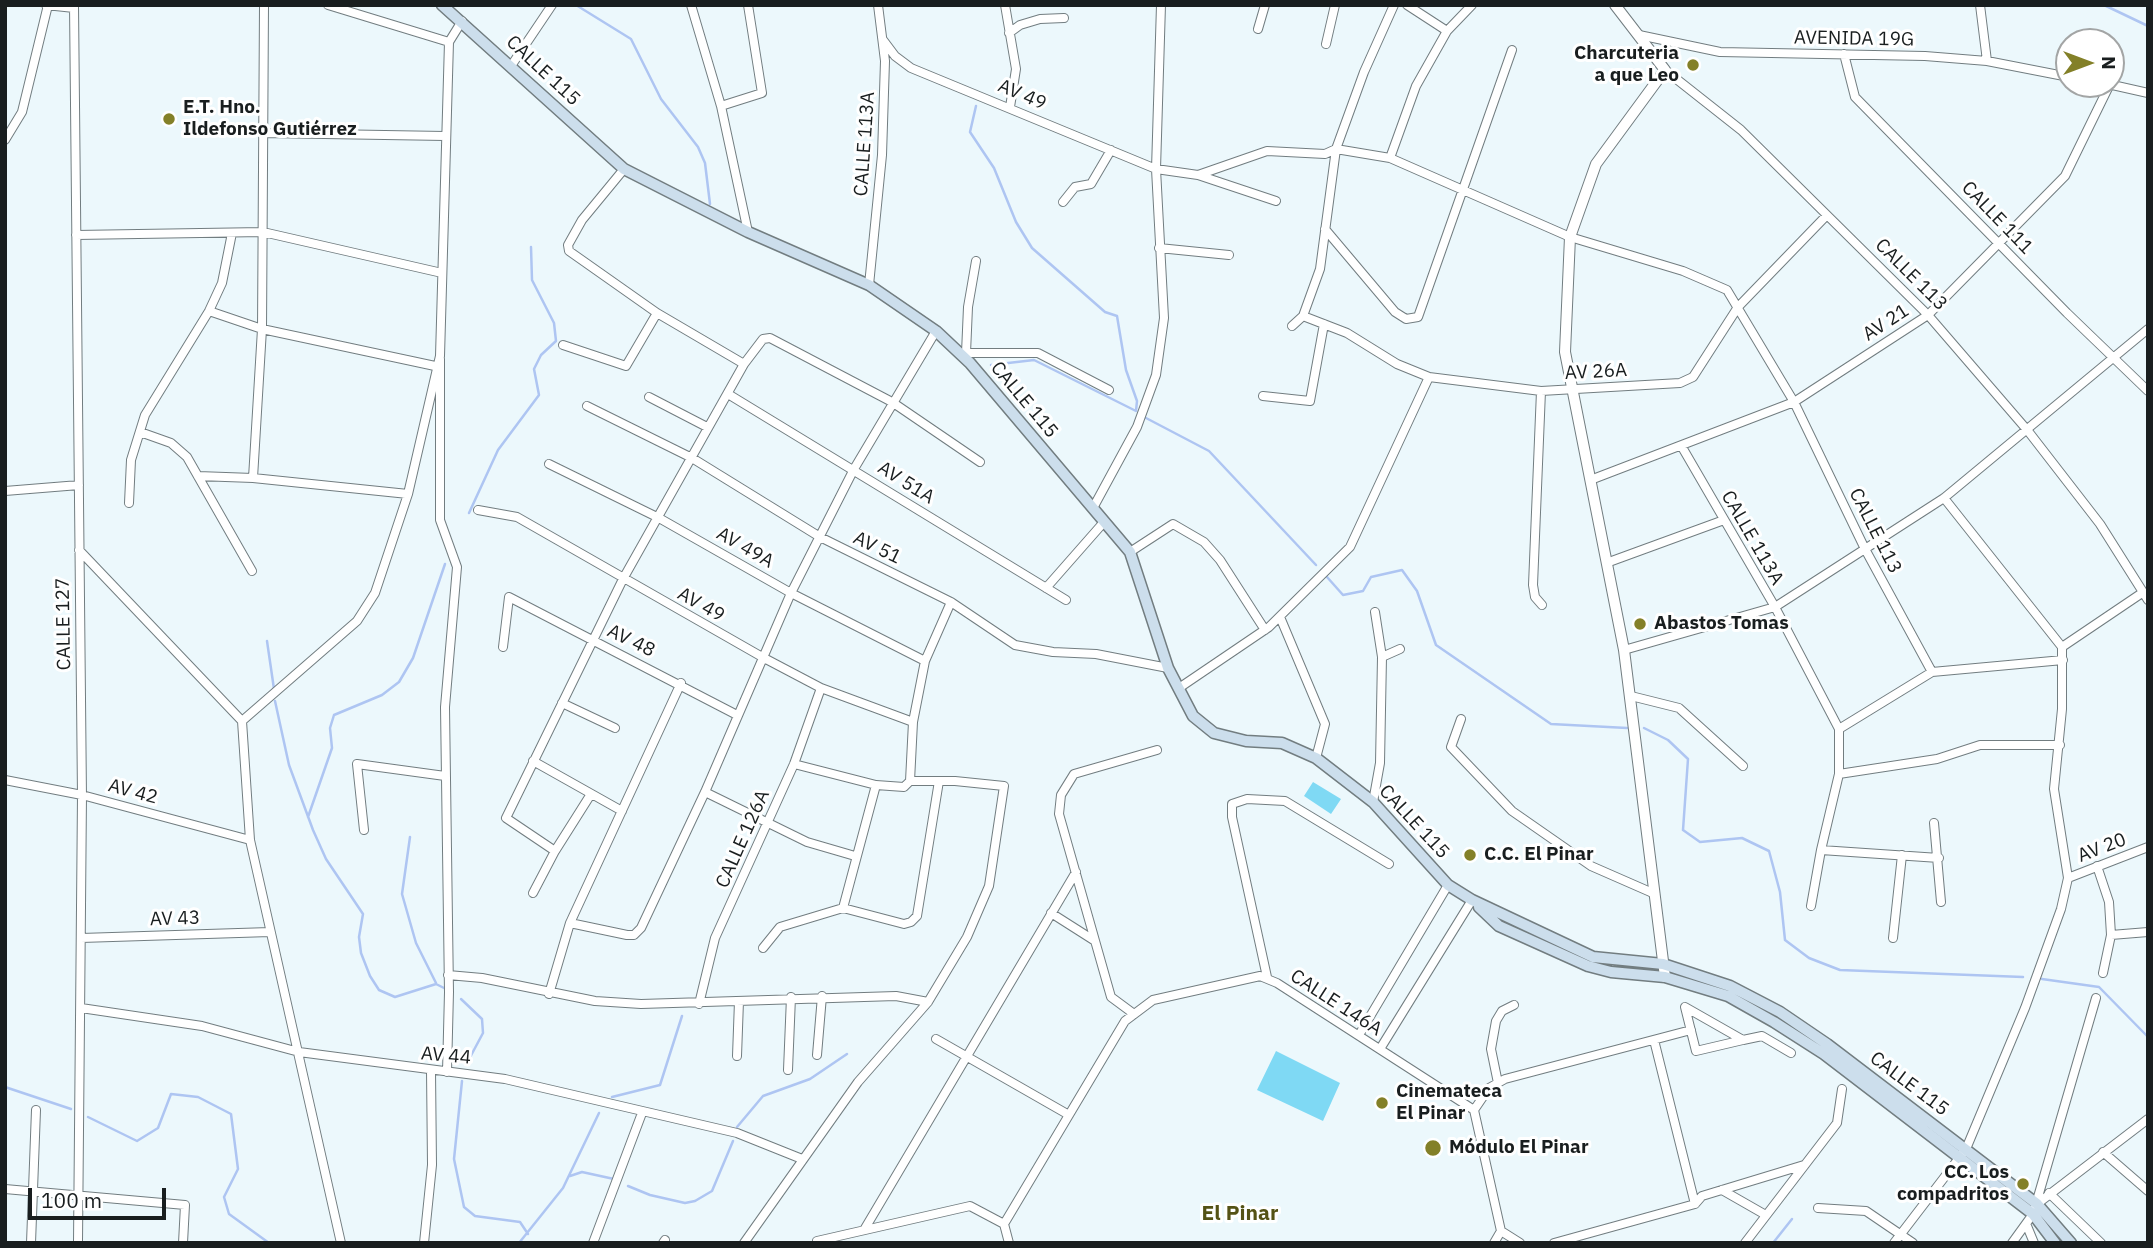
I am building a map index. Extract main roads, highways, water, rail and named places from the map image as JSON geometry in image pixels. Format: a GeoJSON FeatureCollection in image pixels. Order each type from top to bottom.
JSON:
{"type":"FeatureCollection","features":[{"type":"Feature","properties":{"kind":"main road","name":"CALLE 115"},"geometry":{"type":"LineString","coordinates":[[442,5],[624,169],[748,232],[869,285],[963,353],[1130,552],[1168,668],[1193,716],[1214,733],[1247,741],[1282,743],[1316,758],[1373,802],[1448,885],[1472,900],[1593,957],[1663,964],[1730,986],[1780,1012],[1966,1149],[2071,1243]]}},
{"type":"Feature","properties":{"kind":"main road","name":"CALLE 115"},"geometry":{"type":"LineString","coordinates":[[1472,900],[1499,926],[1588,966],[1611,972],[1665,977],[1728,996],[1774,1022],[1824,1054],[1959,1160],[2035,1209],[2055,1243]]}},
{"type":"Feature","properties":{"kind":"waterway"},"geometry":{"type":"LineString","coordinates":[[576,5],[631,39],[661,99],[698,147],[705,163],[710,204]]}},
{"type":"Feature","properties":{"kind":"waterway"},"geometry":{"type":"LineString","coordinates":[[2104,5],[2148,26]]}},
{"type":"Feature","properties":{"kind":"waterway"},"geometry":{"type":"LineString","coordinates":[[976,106],[970,132],[994,168],[1016,222],[1032,248],[1105,312],[1117,316],[1126,370],[1137,401],[1136,411],[1034,360],[991,365]]}},
{"type":"Feature","properties":{"kind":"waterway"},"geometry":{"type":"LineString","coordinates":[[469,513],[498,450],[539,395],[534,369],[541,355],[556,341],[554,323],[532,280],[531,247]]}},
{"type":"Feature","properties":{"kind":"waterway"},"geometry":{"type":"LineString","coordinates":[[1146,418],[1209,451],[1316,565]]}},
{"type":"Feature","properties":{"kind":"waterway"},"geometry":{"type":"LineString","coordinates":[[308,817],[332,748],[330,728],[334,715],[382,695],[399,682],[413,658],[445,564]]}},
{"type":"Feature","properties":{"kind":"waterway"},"geometry":{"type":"LineString","coordinates":[[1327,577],[1343,595],[1363,591],[1371,577],[1402,570],[1417,591],[1436,645],[1551,724],[1627,728]]}},
{"type":"Feature","properties":{"kind":"waterway"},"geometry":{"type":"LineString","coordinates":[[267,641],[274,689]]}},
{"type":"Feature","properties":{"kind":"waterway"},"geometry":{"type":"LineString","coordinates":[[275,701],[289,765],[313,830],[326,859],[363,914],[359,937],[361,953],[370,976],[379,990],[395,997],[436,984],[444,988]]}},
{"type":"Feature","properties":{"kind":"waterway"},"geometry":{"type":"LineString","coordinates":[[1644,728],[1668,740],[1688,759],[1683,830],[1700,842],[1742,838],[1769,851],[1780,892],[1785,940],[1809,958],[1840,970],[2023,977]]}},
{"type":"Feature","properties":{"kind":"waterway"},"geometry":{"type":"LineString","coordinates":[[410,837],[402,894],[416,943],[436,983]]}},
{"type":"Feature","properties":{"kind":"waterway"},"geometry":{"type":"LineString","coordinates":[[2042,979],[2099,987],[2148,1037]]}},
{"type":"Feature","properties":{"kind":"waterway"},"geometry":{"type":"LineString","coordinates":[[461,999],[482,1019],[483,1033],[467,1063]]}},
{"type":"Feature","properties":{"kind":"waterway"},"geometry":{"type":"LineString","coordinates":[[612,1097],[660,1085],[682,1016]]}},
{"type":"Feature","properties":{"kind":"waterway"},"geometry":{"type":"LineString","coordinates":[[737,1127],[763,1096],[810,1079],[847,1054]]}},
{"type":"Feature","properties":{"kind":"waterway"},"geometry":{"type":"LineString","coordinates":[[462,1081],[454,1159],[464,1207],[475,1216],[520,1222],[528,1234]]}},
{"type":"Feature","properties":{"kind":"waterway"},"geometry":{"type":"LineString","coordinates":[[5,1087],[71,1109]]}},
{"type":"Feature","properties":{"kind":"waterway"},"geometry":{"type":"LineString","coordinates":[[88,1117],[137,1141],[158,1128],[171,1094],[198,1097],[231,1114],[238,1169],[224,1197],[229,1214],[269,1243]]}},
{"type":"Feature","properties":{"kind":"waterway"},"geometry":{"type":"LineString","coordinates":[[519,1243],[563,1188],[599,1113]]}},
{"type":"Feature","properties":{"kind":"waterway"},"geometry":{"type":"LineString","coordinates":[[628,1186],[650,1195],[685,1203],[695,1201],[712,1191],[733,1141]]}},
{"type":"Feature","properties":{"kind":"waterway"},"geometry":{"type":"LineString","coordinates":[[570,1176],[582,1172],[614,1179]]}},
{"type":"Feature","properties":{"kind":"waterway"},"geometry":{"type":"LineString","coordinates":[[1773,1243],[1792,1219]]}},
{"type":"Feature","properties":{"kind":"place","name":"Charcuteria a que Leo"},"geometry":{"type":"Point","coordinates":[1693,65]}},
{"type":"Feature","properties":{"kind":"place","name":"E.T. Hno. Ildefonso Gutiérrez"},"geometry":{"type":"Point","coordinates":[169,119]}},
{"type":"Feature","properties":{"kind":"place","name":"Abastos Tomas"},"geometry":{"type":"Point","coordinates":[1640,624]}},
{"type":"Feature","properties":{"kind":"place","name":"C.C. El Pinar"},"geometry":{"type":"Point","coordinates":[1470,855]}},
{"type":"Feature","properties":{"kind":"place","name":"Cinemateca El Pinar"},"geometry":{"type":"Point","coordinates":[1382,1103]}},
{"type":"Feature","properties":{"kind":"place","name":"Módulo El Pinar"},"geometry":{"type":"Point","coordinates":[1433,1148]}},
{"type":"Feature","properties":{"kind":"place","name":"CC. Los compadritos"},"geometry":{"type":"Point","coordinates":[2023,1184]}},
{"type":"Feature","properties":{"kind":"district","name":"El Pinar"},"geometry":{"type":"Point","coordinates":[1240,1214]}}]}
